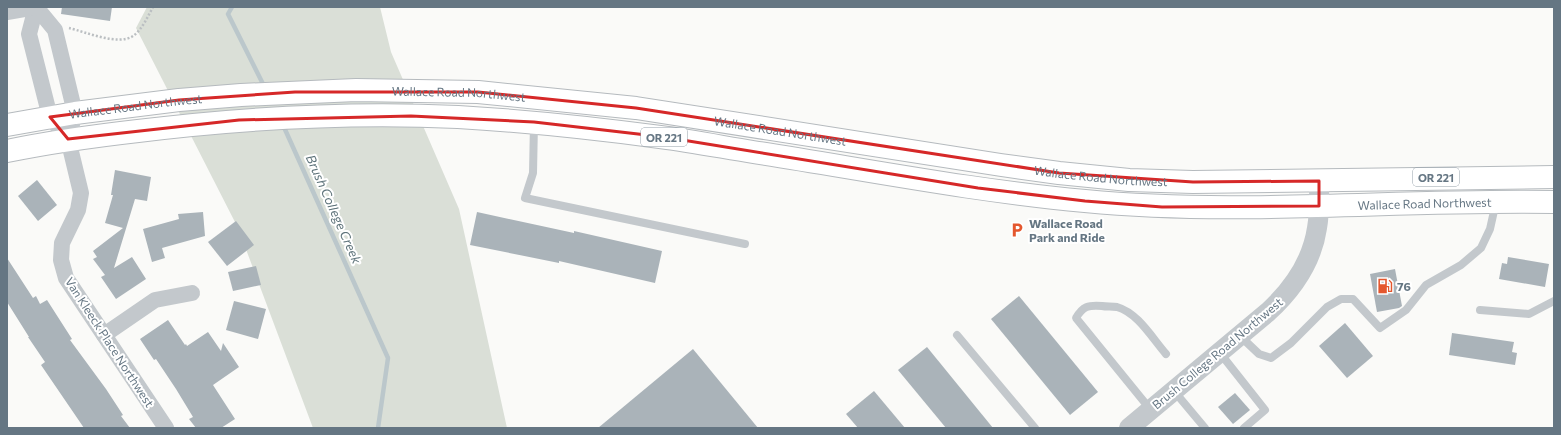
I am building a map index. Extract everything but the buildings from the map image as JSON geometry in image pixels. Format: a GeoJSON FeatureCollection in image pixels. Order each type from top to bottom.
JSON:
{"type":"FeatureCollection","features":[{"type":"Feature","properties":{"kind":"main road","name":"Wallace Road Northwest"},"geometry":{"type":"LineString","coordinates":[[7,125],[75,113],[179,100],[295,92],[410,90],[478,92],[636,108],[1001,165],[1129,180],[1193,182],[1318,181],[1440,177],[1554,177]]}},
{"type":"Feature","properties":{"kind":"main road","name":"Wallace Road Northwest"},"geometry":{"type":"LineString","coordinates":[[7,150],[68,139],[239,120],[348,116],[455,117],[534,122],[664,137],[978,188],[1085,201],[1162,207],[1554,202]]}},
{"type":"Feature","properties":{"kind":"street"},"geometry":{"type":"LineString","coordinates":[[36,7],[55,30],[75,113],[68,139]]}},
{"type":"Feature","properties":{"kind":"street"},"geometry":{"type":"LineString","coordinates":[[7,12],[36,7]]}},
{"type":"Feature","properties":{"kind":"street"},"geometry":{"type":"LineString","coordinates":[[36,7],[29,34],[50,117],[68,139]]}},
{"type":"Feature","properties":{"kind":"street","name":"Van Kleeck Place Northwest"},"geometry":{"type":"LineString","coordinates":[[68,139],[81,193],[78,210],[62,243],[61,260],[66,278],[166,428]]}},
{"type":"Feature","properties":{"kind":"street","name":"Brush College Road Northwest"},"geometry":{"type":"LineString","coordinates":[[1129,428],[1240,336],[1283,298],[1295,283],[1311,250],[1317,227],[1319,206],[1318,181]]}},
{"type":"Feature","properties":{"kind":"street"},"geometry":{"type":"LineString","coordinates":[[104,335],[155,300],[192,293]]}},
{"type":"Feature","properties":{"kind":"lane"},"geometry":{"type":"LineString","coordinates":[[534,122],[533,173],[525,198],[745,244]]}},
{"type":"Feature","properties":{"kind":"lane"},"geometry":{"type":"LineString","coordinates":[[1240,336],[1259,354],[1271,358],[1291,343],[1327,306],[1341,298],[1353,299],[1380,328],[1406,310],[1426,285],[1461,266],[1481,248],[1490,229],[1496,202]]}},
{"type":"Feature","properties":{"kind":"lane"},"geometry":{"type":"LineString","coordinates":[[1480,310],[1529,314],[1554,301]]}},
{"type":"Feature","properties":{"kind":"lane"},"geometry":{"type":"LineString","coordinates":[[1151,410],[1076,318],[1081,310],[1090,306],[1117,307],[1129,312],[1138,320],[1166,354]]}},
{"type":"Feature","properties":{"kind":"lane"},"geometry":{"type":"LineString","coordinates":[[956,335],[1035,428]]}},
{"type":"Feature","properties":{"kind":"lane"},"geometry":{"type":"LineString","coordinates":[[1220,353],[1265,410],[1244,428]]}},
{"type":"Feature","properties":{"kind":"lane"},"geometry":{"type":"LineString","coordinates":[[1174,391],[1205,428]]}},
{"type":"Feature","properties":{"kind":"path"},"geometry":{"type":"LineString","coordinates":[[55,30],[66,27],[112,39],[124,40],[134,35],[153,7]]}},
{"type":"Feature","properties":{"kind":"highlighted area"},"geometry":{"type":"Polygon","coordinates":[[[295,92],[478,92],[636,108],[1059,173],[1193,182],[1319,181],[1319,206],[1162,207],[1085,201],[978,188],[664,137],[534,122],[411,116],[239,120],[68,139],[50,117],[179,100],[295,92]]]}},
{"type":"Feature","properties":{"kind":"shaded area"},"geometry":{"type":"Polygon","coordinates":[[[147,7],[380,7],[391,52],[459,209],[507,428],[313,428],[238,228],[136,28],[147,7]]]}},
{"type":"Feature","properties":{"kind":"waterway","name":"Brush College Creek"},"geometry":{"type":"LineString","coordinates":[[232,7],[228,14],[265,88]]}},
{"type":"Feature","properties":{"kind":"waterway","name":"Brush College Creek"},"geometry":{"type":"LineString","coordinates":[[283,125],[388,358],[378,428]]}},
{"type":"Feature","properties":{"kind":"place","name":"Wallace Road Park and Ride"},"geometry":{"type":"Point","coordinates":[1017,230]}},
{"type":"Feature","properties":{"kind":"place","name":"76"},"geometry":{"type":"Point","coordinates":[1385,286]}}]}
